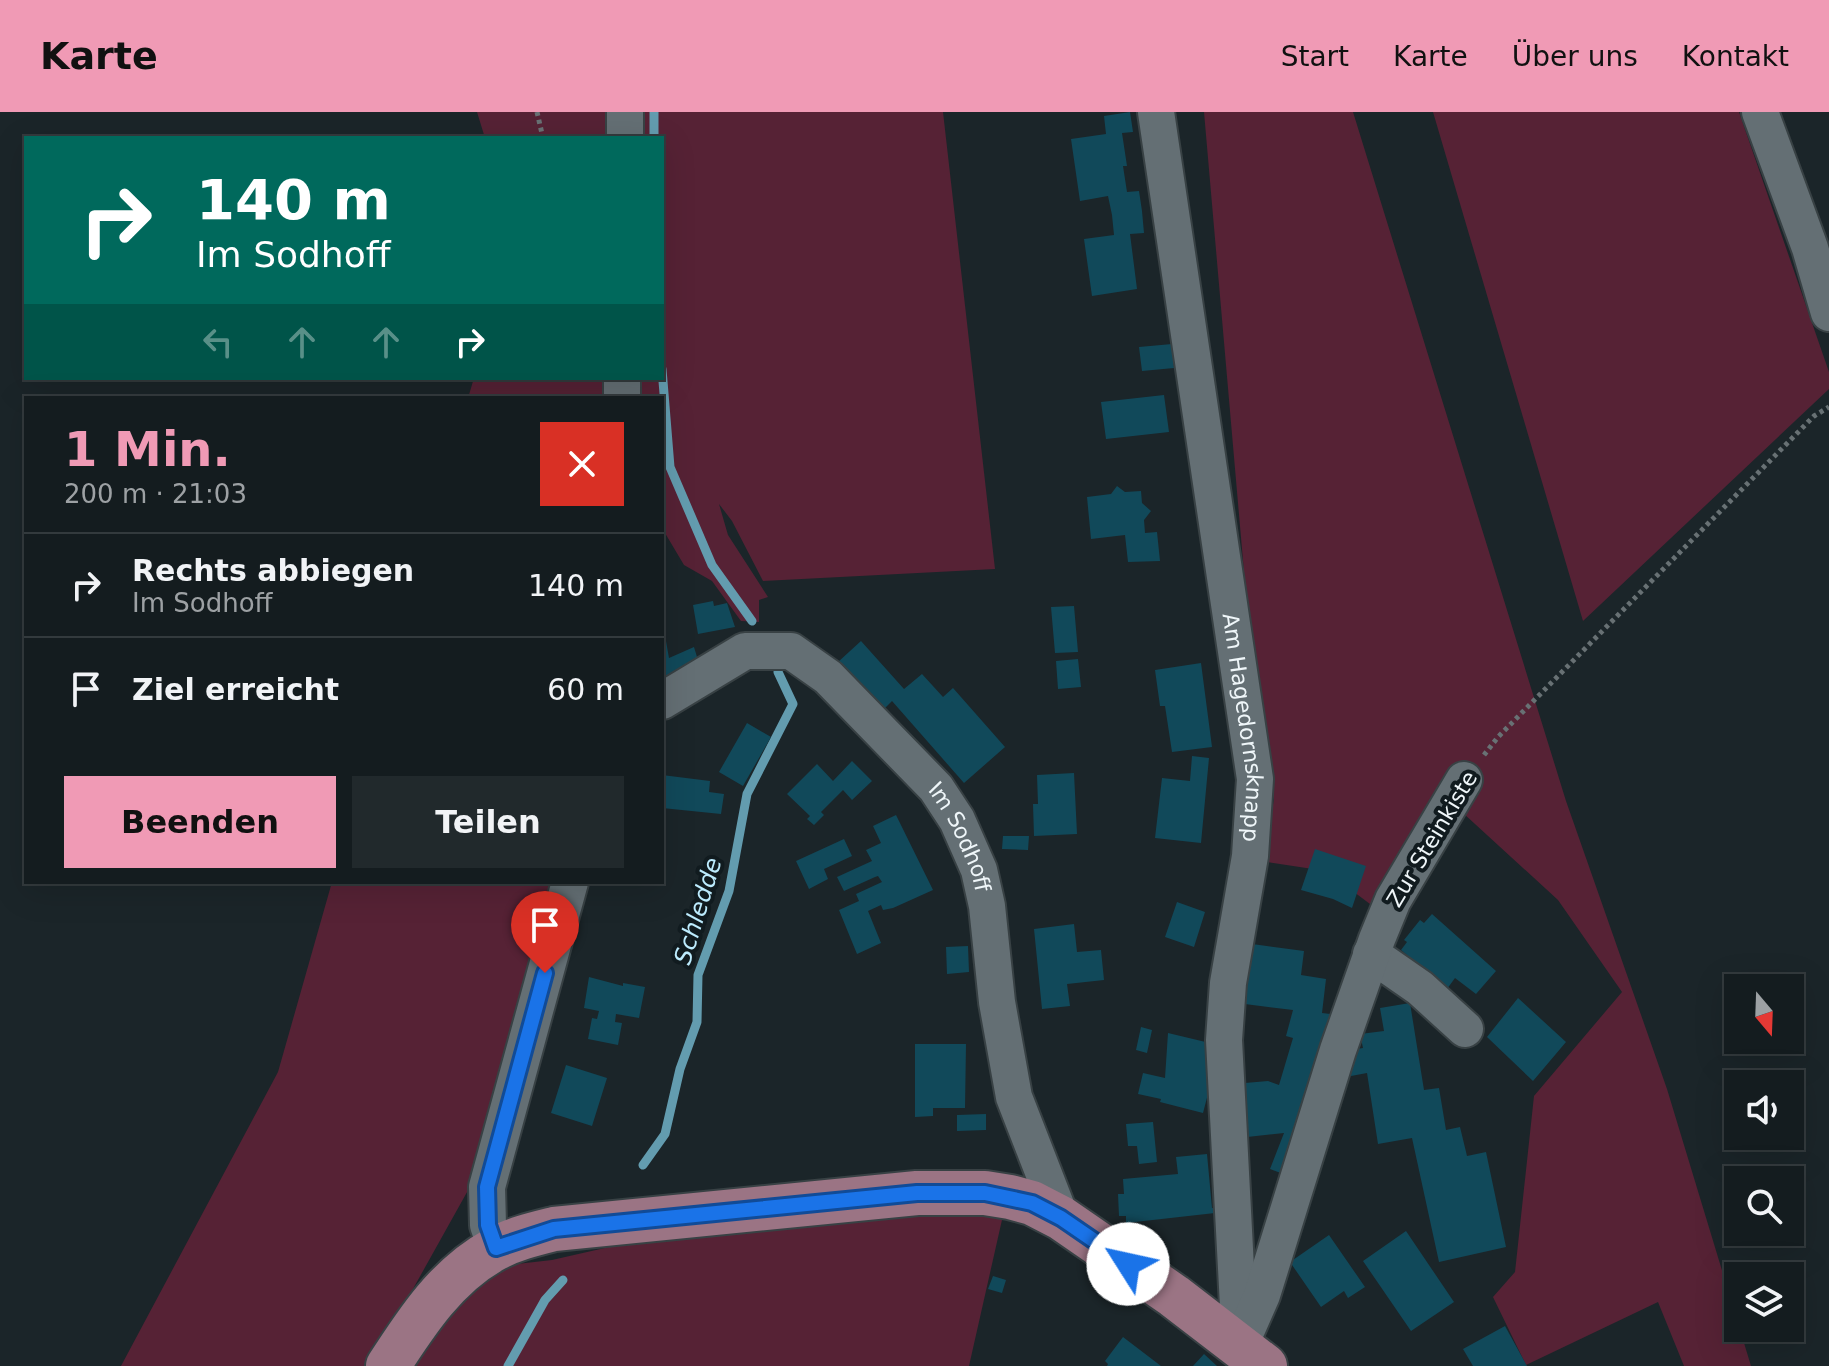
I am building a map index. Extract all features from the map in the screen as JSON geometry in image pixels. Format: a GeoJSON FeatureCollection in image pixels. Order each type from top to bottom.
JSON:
{"type":"FeatureCollection","features":[{"type":"Feature","properties":{"kind":"main road"},"geometry":{"type":"LineString","coordinates":[[388,1366],[435,1298],[459,1275],[496,1248],[554,1229],[917,1193],[985,1193],[1032,1203],[1061,1218],[1252,1355]]}},
{"type":"Feature","properties":{"kind":"street"},"geometry":{"type":"LineString","coordinates":[[625,112],[625,136]]}},
{"type":"Feature","properties":{"kind":"street","name":"Am Hagedornsknapp"},"geometry":{"type":"LineString","coordinates":[[1156,112],[1255,779],[1250,856],[1228,983],[1224,1040],[1252,1355]]}},
{"type":"Feature","properties":{"kind":"street"},"geometry":{"type":"LineString","coordinates":[[1760,112],[1810,248],[1829,313]]}},
{"type":"Feature","properties":{"kind":"street","name":"Im Sodhoff"},"geometry":{"type":"LineString","coordinates":[[664,700],[745,651],[791,651],[828,677],[936,788],[957,820],[979,870],[987,906],[997,1002],[1014,1097],[1061,1218]]}},
{"type":"Feature","properties":{"kind":"street","name":"Zur Steinkiste"},"geometry":{"type":"LineString","coordinates":[[1252,1355],[1262,1295],[1371,954],[1393,900],[1464,780]]}},
{"type":"Feature","properties":{"kind":"street"},"geometry":{"type":"LineString","coordinates":[[496,1248],[488,1225],[487,1187],[569,884]]}},
{"type":"Feature","properties":{"kind":"street"},"geometry":{"type":"LineString","coordinates":[[1371,954],[1420,988],[1465,1029]]}},
{"type":"Feature","properties":{"kind":"path"},"geometry":{"type":"LineString","coordinates":[[537,112],[543,136]]}},
{"type":"Feature","properties":{"kind":"path","name":"Zur Steinkiste"},"geometry":{"type":"LineString","coordinates":[[1464,780],[1498,737],[1814,416],[1829,407]]}},
{"type":"Feature","properties":{"kind":"shaded area"},"geometry":{"type":"Polygon","coordinates":[[[477,112],[943,112],[995,569],[763,581],[732,521],[719,504],[728,535],[768,597],[759,600],[759,622],[741,621],[712,581],[684,565],[664,531],[664,396],[469,396],[473,380],[664,380],[664,136],[484,136],[477,112]]]}},
{"type":"Feature","properties":{"kind":"shaded area"},"geometry":{"type":"Polygon","coordinates":[[[1204,112],[1353,112],[1566,801],[1667,1089],[1724,1277],[1724,1342],[1744,1342],[1751,1366],[1684,1366],[1658,1302],[1526,1365],[1493,1297],[1515,1272],[1534,1096],[1622,992],[1558,900],[1439,791],[1374,907],[1326,871],[1261,861],[1274,800],[1244,572],[1204,112]]]}},
{"type":"Feature","properties":{"kind":"shaded area"},"geometry":{"type":"Polygon","coordinates":[[[1433,112],[1739,112],[1829,372],[1829,389],[1583,621],[1433,112]]]}},
{"type":"Feature","properties":{"kind":"shaded area"},"geometry":{"type":"Polygon","coordinates":[[[331,884],[558,884],[476,1176],[399,1314],[366,1366],[121,1366],[278,1072],[331,884]]]}},
{"type":"Feature","properties":{"kind":"shaded area"},"geometry":{"type":"Polygon","coordinates":[[[868,1210],[1004,1211],[969,1366],[398,1366],[481,1268],[552,1260],[631,1242],[868,1210]]]}},
{"type":"Feature","properties":{"kind":"building"},"geometry":{"type":"Polygon","coordinates":[[[1130,112],[1133,132],[1122,133],[1127,166],[1123,166],[1127,192],[1139,191],[1144,233],[1130,234],[1137,289],[1092,296],[1084,239],[1114,235],[1112,215],[1108,196],[1080,201],[1071,139],[1106,134],[1104,116],[1130,112]]]}},
{"type":"Feature","properties":{"kind":"building"},"geometry":{"type":"Polygon","coordinates":[[[1172,344],[1174,368],[1142,371],[1139,347],[1172,344]]]}},
{"type":"Feature","properties":{"kind":"building"},"geometry":{"type":"Polygon","coordinates":[[[1164,395],[1169,432],[1106,439],[1101,402],[1164,395]]]}},
{"type":"Feature","properties":{"kind":"building"},"geometry":{"type":"Polygon","coordinates":[[[1117,486],[1125,492],[1141,491],[1142,503],[1151,511],[1144,520],[1145,533],[1157,532],[1160,561],[1128,562],[1125,535],[1091,539],[1087,497],[1111,494],[1117,486]]]}},
{"type":"Feature","properties":{"kind":"building"},"geometry":{"type":"Polygon","coordinates":[[[713,601],[714,606],[727,603],[735,627],[698,634],[693,605],[713,601]]]}},
{"type":"Feature","properties":{"kind":"building"},"geometry":{"type":"Polygon","coordinates":[[[1074,606],[1078,652],[1055,653],[1051,607],[1074,606]]]}},
{"type":"Feature","properties":{"kind":"building"},"geometry":{"type":"Polygon","coordinates":[[[861,641],[904,689],[922,674],[943,697],[953,688],[1005,747],[964,783],[892,701],[882,711],[838,662],[861,641]]]}},
{"type":"Feature","properties":{"kind":"building"},"geometry":{"type":"Polygon","coordinates":[[[664,642],[669,658],[694,647],[700,667],[664,680],[664,642]]]}},
{"type":"Feature","properties":{"kind":"building"},"geometry":{"type":"Polygon","coordinates":[[[1078,659],[1081,687],[1058,689],[1056,661],[1078,659]]]}},
{"type":"Feature","properties":{"kind":"building"},"geometry":{"type":"Polygon","coordinates":[[[1201,663],[1212,747],[1172,752],[1165,706],[1160,706],[1155,670],[1201,663]]]}},
{"type":"Feature","properties":{"kind":"building"},"geometry":{"type":"Polygon","coordinates":[[[747,723],[771,737],[743,786],[719,772],[747,723]]]}},
{"type":"Feature","properties":{"kind":"building"},"geometry":{"type":"Polygon","coordinates":[[[1192,756],[1209,758],[1201,843],[1155,838],[1162,778],[1190,781],[1192,756]]]}},
{"type":"Feature","properties":{"kind":"building"},"geometry":{"type":"Polygon","coordinates":[[[852,761],[872,781],[852,800],[843,790],[821,812],[824,815],[814,825],[807,819],[810,816],[787,794],[817,764],[833,781],[852,761]]]}},
{"type":"Feature","properties":{"kind":"building"},"geometry":{"type":"Polygon","coordinates":[[[1074,773],[1077,834],[1034,836],[1033,804],[1038,804],[1037,775],[1074,773]]]}},
{"type":"Feature","properties":{"kind":"building"},"geometry":{"type":"Polygon","coordinates":[[[664,775],[710,781],[709,792],[724,794],[721,814],[664,808],[664,775]]]}},
{"type":"Feature","properties":{"kind":"building"},"geometry":{"type":"Polygon","coordinates":[[[896,815],[933,890],[893,908],[883,910],[881,905],[868,911],[881,943],[857,954],[839,910],[859,901],[856,894],[882,882],[878,876],[844,891],[837,877],[872,861],[866,850],[881,843],[873,826],[896,815]]]}},
{"type":"Feature","properties":{"kind":"building"},"geometry":{"type":"Polygon","coordinates":[[[1003,836],[1029,836],[1028,850],[1002,849],[1003,836]]]}},
{"type":"Feature","properties":{"kind":"building"},"geometry":{"type":"Polygon","coordinates":[[[844,839],[852,856],[824,869],[828,879],[809,889],[796,861],[844,839]]]}},
{"type":"Feature","properties":{"kind":"building"},"geometry":{"type":"Polygon","coordinates":[[[1315,849],[1366,866],[1352,908],[1301,890],[1315,849]]]}},
{"type":"Feature","properties":{"kind":"building"},"geometry":{"type":"Polygon","coordinates":[[[1177,902],[1205,912],[1194,947],[1165,937],[1177,902]]]}},
{"type":"Feature","properties":{"kind":"building"},"geometry":{"type":"Polygon","coordinates":[[[1432,914],[1496,971],[1476,994],[1455,978],[1447,989],[1401,950],[1407,942],[1404,940],[1420,920],[1424,923],[1432,914]]]}},
{"type":"Feature","properties":{"kind":"building"},"geometry":{"type":"Polygon","coordinates":[[[1074,924],[1077,952],[1101,950],[1104,980],[1067,984],[1070,1006],[1042,1009],[1034,929],[1074,924]]]}},
{"type":"Feature","properties":{"kind":"building"},"geometry":{"type":"Polygon","coordinates":[[[1245,943],[1304,951],[1301,975],[1326,979],[1322,1013],[1339,1015],[1286,1175],[1270,1169],[1284,1133],[1238,1138],[1234,1101],[1246,1100],[1245,1083],[1268,1081],[1279,1085],[1293,1038],[1286,1036],[1293,1010],[1237,1003],[1245,943]]]}},
{"type":"Feature","properties":{"kind":"building"},"geometry":{"type":"Polygon","coordinates":[[[968,946],[969,972],[947,974],[946,947],[968,946]]]}},
{"type":"Feature","properties":{"kind":"building"},"geometry":{"type":"Polygon","coordinates":[[[589,977],[623,986],[623,983],[645,987],[639,1018],[616,1014],[615,1022],[622,1023],[618,1045],[588,1039],[592,1018],[597,1019],[599,1011],[584,1008],[589,977]]]}},
{"type":"Feature","properties":{"kind":"building"},"geometry":{"type":"Polygon","coordinates":[[[1518,998],[1566,1042],[1533,1081],[1487,1037],[1518,998]]]}},
{"type":"Feature","properties":{"kind":"building"},"geometry":{"type":"Polygon","coordinates":[[[1410,1003],[1424,1090],[1439,1088],[1446,1130],[1460,1127],[1467,1156],[1486,1152],[1506,1247],[1439,1262],[1412,1138],[1378,1144],[1367,1073],[1351,1076],[1351,1050],[1363,1048],[1360,1034],[1384,1031],[1380,1008],[1410,1003]]]}},
{"type":"Feature","properties":{"kind":"building"},"geometry":{"type":"Polygon","coordinates":[[[1141,1027],[1152,1030],[1147,1053],[1136,1050],[1141,1027]]]}},
{"type":"Feature","properties":{"kind":"building"},"geometry":{"type":"Polygon","coordinates":[[[1168,1033],[1214,1044],[1215,1067],[1203,1113],[1138,1094],[1143,1073],[1165,1078],[1168,1033]]]}},
{"type":"Feature","properties":{"kind":"building"},"geometry":{"type":"Polygon","coordinates":[[[915,1044],[966,1044],[965,1108],[933,1108],[933,1116],[915,1117],[915,1044]]]}},
{"type":"Feature","properties":{"kind":"building"},"geometry":{"type":"Polygon","coordinates":[[[566,1065],[607,1078],[592,1126],[551,1113],[566,1065]]]}},
{"type":"Feature","properties":{"kind":"building"},"geometry":{"type":"Polygon","coordinates":[[[986,1114],[986,1130],[957,1131],[957,1115],[986,1114]]]}},
{"type":"Feature","properties":{"kind":"building"},"geometry":{"type":"Polygon","coordinates":[[[1153,1122],[1157,1162],[1139,1164],[1137,1146],[1128,1146],[1126,1124],[1153,1122]]]}},
{"type":"Feature","properties":{"kind":"building"},"geometry":{"type":"Polygon","coordinates":[[[1207,1154],[1215,1213],[1126,1223],[1126,1216],[1119,1216],[1118,1194],[1124,1194],[1123,1179],[1178,1174],[1176,1157],[1207,1154]]]}},
{"type":"Feature","properties":{"kind":"building"},"geometry":{"type":"Polygon","coordinates":[[[1406,1231],[1454,1302],[1411,1331],[1363,1261],[1406,1231]]]}},
{"type":"Feature","properties":{"kind":"building"},"geometry":{"type":"Polygon","coordinates":[[[1329,1235],[1365,1287],[1348,1298],[1344,1291],[1321,1307],[1290,1262],[1329,1235]]]}},
{"type":"Feature","properties":{"kind":"building"},"geometry":{"type":"Polygon","coordinates":[[[993,1276],[1006,1280],[1002,1293],[988,1289],[993,1276]]]}},
{"type":"Feature","properties":{"kind":"building"},"geometry":{"type":"Polygon","coordinates":[[[1505,1326],[1527,1366],[1473,1366],[1463,1349],[1505,1326]]]}},
{"type":"Feature","properties":{"kind":"building"},"geometry":{"type":"Polygon","coordinates":[[[1123,1337],[1161,1366],[1107,1366],[1105,1361],[1123,1337]]]}},
{"type":"Feature","properties":{"kind":"building"},"geometry":{"type":"Polygon","coordinates":[[[1204,1354],[1217,1366],[1193,1366],[1204,1354]]]}},
{"type":"Feature","properties":{"kind":"waterway","name":"Schledde"},"geometry":{"type":"LineString","coordinates":[[654,112],[654,136]]}},
{"type":"Feature","properties":{"kind":"waterway","name":"Schledde"},"geometry":{"type":"LineString","coordinates":[[663,380],[670,467],[712,565],[752,621]]}},
{"type":"Feature","properties":{"kind":"waterway","name":"Schledde"},"geometry":{"type":"LineString","coordinates":[[643,1165],[665,1134],[680,1069],[697,1022],[698,975],[729,891],[747,794],[793,704],[778,672]]}},
{"type":"Feature","properties":{"kind":"waterway","name":"Schledde"},"geometry":{"type":"LineString","coordinates":[[508,1366],[545,1300],[563,1280]]}},
{"type":"Feature","properties":{"kind":"route"},"geometry":{"type":"LineString","coordinates":[[545,973],[487,1187],[488,1225],[496,1248],[554,1229],[803,1202],[917,1193],[985,1193],[1032,1203],[1061,1218],[1128,1264]]}}]}
